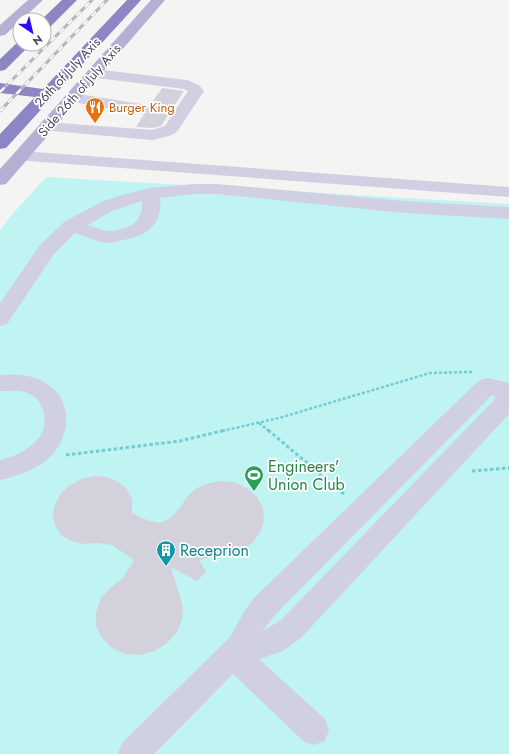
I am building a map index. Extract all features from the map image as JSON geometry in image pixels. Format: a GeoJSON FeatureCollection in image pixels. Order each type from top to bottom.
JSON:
{"type":"FeatureCollection","features":[{"type":"Feature","properties":{"kind":"highway"},"geometry":{"type":"LineString","coordinates":[[52,17],[70,0]]}},
{"type":"Feature","properties":{"kind":"highway","name":"26th of July Axis"},"geometry":{"type":"LineString","coordinates":[[0,144],[135,2]]}},
{"type":"Feature","properties":{"kind":"highway"},"geometry":{"type":"LineString","coordinates":[[0,67],[16,52]]}},
{"type":"Feature","properties":{"kind":"highway"},"geometry":{"type":"LineString","coordinates":[[0,88],[47,94]]}},
{"type":"Feature","properties":{"kind":"main road"},"geometry":{"type":"LineString","coordinates":[[0,32],[36,0]]}},
{"type":"Feature","properties":{"kind":"main road","name":"Side 26th of July Axis"},"geometry":{"type":"LineString","coordinates":[[0,180],[158,0]]}},
{"type":"Feature","properties":{"kind":"street"},"geometry":{"type":"LineString","coordinates":[[47,127],[152,135],[171,129],[196,91],[194,88],[187,85],[94,74]]}},
{"type":"Feature","properties":{"kind":"street"},"geometry":{"type":"LineString","coordinates":[[125,133],[160,82]]}},
{"type":"Feature","properties":{"kind":"street"},"geometry":{"type":"LineString","coordinates":[[73,98],[141,109]]}},
{"type":"Feature","properties":{"kind":"street"},"geometry":{"type":"LineString","coordinates":[[21,156],[509,192]]}},
{"type":"Feature","properties":{"kind":"street"},"geometry":{"type":"LineString","coordinates":[[0,319],[51,245],[71,226],[112,204],[150,193],[191,188],[217,189],[404,207],[505,213],[509,230]]}},
{"type":"Feature","properties":{"kind":"street"},"geometry":{"type":"LineString","coordinates":[[71,226],[108,237],[131,233],[147,223],[152,209],[150,193]]}},
{"type":"Feature","properties":{"kind":"street"},"geometry":{"type":"LineString","coordinates":[[0,383],[18,382],[34,386],[47,394],[55,406],[57,419],[53,434],[44,448],[29,460],[11,468],[0,470]]}},
{"type":"Feature","properties":{"kind":"street"},"geometry":{"type":"LineString","coordinates":[[133,754],[236,650],[264,607],[481,392],[488,386],[500,388],[507,395],[505,403],[291,629],[281,638],[268,644],[236,650]]}},
{"type":"Feature","properties":{"kind":"street"},"geometry":{"type":"LineString","coordinates":[[236,650],[314,730]]}},
{"type":"Feature","properties":{"kind":"path"},"geometry":{"type":"LineString","coordinates":[[29,460],[180,441],[280,418],[430,373],[475,372]]}},
{"type":"Feature","properties":{"kind":"path"},"geometry":{"type":"LineString","coordinates":[[259,423],[363,509]]}},
{"type":"Feature","properties":{"kind":"shaded area","name":"Engineers' Union Club"},"geometry":{"type":"Polygon","coordinates":[[[46,177],[509,204],[509,754],[0,754],[0,231],[9,218],[46,177]]]}},
{"type":"Feature","properties":{"kind":"building"},"geometry":{"type":"Polygon","coordinates":[[[162,88],[184,91],[161,126],[152,128],[136,127],[144,114],[150,110],[149,107],[162,88]]]}},
{"type":"Feature","properties":{"kind":"building","name":"Receprion"},"geometry":{"type":"Polygon","coordinates":[[[95,476],[107,477],[118,482],[127,489],[132,499],[132,513],[149,521],[160,523],[169,519],[195,489],[206,484],[220,481],[234,482],[247,488],[257,497],[263,508],[264,521],[260,533],[251,544],[238,552],[199,560],[206,572],[197,581],[171,567],[183,607],[182,620],[177,632],[167,643],[155,651],[140,655],[125,654],[112,648],[102,638],[96,626],[96,612],[101,598],[111,587],[123,578],[134,560],[112,545],[97,543],[84,544],[71,541],[61,535],[55,525],[53,515],[55,504],[61,493],[70,485],[82,479],[95,476]]]}},
{"type":"Feature","properties":{"kind":"railway"},"geometry":{"type":"LineString","coordinates":[[0,92],[92,0]]}},
{"type":"Feature","properties":{"kind":"railway"},"geometry":{"type":"LineString","coordinates":[[0,111],[107,0]]}},
{"type":"Feature","properties":{"kind":"place","name":"Burger King"},"geometry":{"type":"Point","coordinates":[95,124]}},
{"type":"Feature","properties":{"kind":"place","name":"Engineers' Union Club"},"geometry":{"type":"Point","coordinates":[254,492]}},
{"type":"Feature","properties":{"kind":"place","name":"Receprion"},"geometry":{"type":"Point","coordinates":[166,567]}}]}
